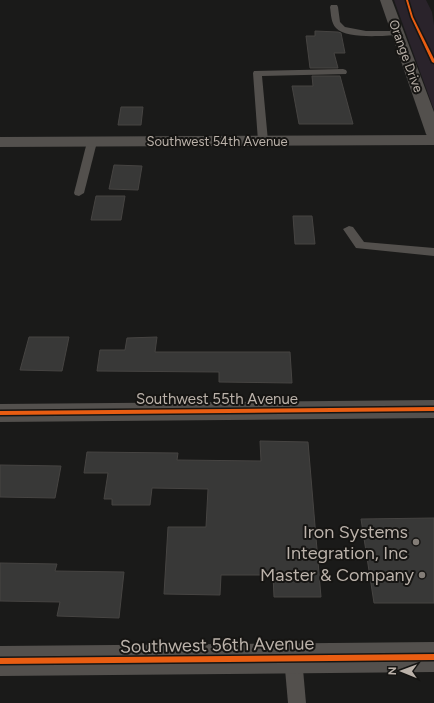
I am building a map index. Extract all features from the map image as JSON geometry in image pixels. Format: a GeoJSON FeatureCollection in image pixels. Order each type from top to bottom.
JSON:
{"type":"FeatureCollection","features":[{"type":"Feature","properties":{"kind":"street","name":"Orange Drive"},"geometry":{"type":"LineString","coordinates":[[386,0],[434,134]]}},
{"type":"Feature","properties":{"kind":"street","name":"Southwest 54th Avenue"},"geometry":{"type":"LineString","coordinates":[[0,142],[434,140]]}},
{"type":"Feature","properties":{"kind":"street","name":"Southwest 55th Avenue"},"geometry":{"type":"LineString","coordinates":[[0,413],[434,409]]}},
{"type":"Feature","properties":{"kind":"street","name":"Southwest 56th Avenue"},"geometry":{"type":"LineString","coordinates":[[0,661],[434,657]]}},
{"type":"Feature","properties":{"kind":"lane"},"geometry":{"type":"LineString","coordinates":[[334,7],[338,25],[343,30],[360,33],[398,33]]}},
{"type":"Feature","properties":{"kind":"lane"},"geometry":{"type":"LineString","coordinates":[[263,141],[257,73],[343,72]]}},
{"type":"Feature","properties":{"kind":"lane"},"geometry":{"type":"LineString","coordinates":[[79,193],[92,142]]}},
{"type":"Feature","properties":{"kind":"lane"},"geometry":{"type":"LineString","coordinates":[[349,229],[360,245],[374,248],[434,252]]}},
{"type":"Feature","properties":{"kind":"lane"},"geometry":{"type":"LineString","coordinates":[[293,658],[297,703]]}},
{"type":"Feature","properties":{"kind":"shaded area"},"geometry":{"type":"Polygon","coordinates":[[[394,0],[426,0],[432,12],[434,25],[434,110],[394,0]]]}},
{"type":"Feature","properties":{"kind":"building"},"geometry":{"type":"Polygon","coordinates":[[[315,31],[341,33],[345,53],[334,53],[338,68],[310,68],[306,36],[315,36],[315,31]]]}},
{"type":"Feature","properties":{"kind":"building"},"geometry":{"type":"Polygon","coordinates":[[[312,76],[340,76],[353,124],[299,124],[292,86],[313,86],[312,76]]]}},
{"type":"Feature","properties":{"kind":"building"},"geometry":{"type":"Polygon","coordinates":[[[121,107],[143,107],[141,125],[118,125],[121,107]]]}},
{"type":"Feature","properties":{"kind":"building"},"geometry":{"type":"Polygon","coordinates":[[[114,165],[142,166],[138,190],[109,189],[114,165]]]}},
{"type":"Feature","properties":{"kind":"building"},"geometry":{"type":"Polygon","coordinates":[[[96,196],[125,196],[121,220],[91,220],[96,196]]]}},
{"type":"Feature","properties":{"kind":"building"},"geometry":{"type":"Polygon","coordinates":[[[293,216],[312,216],[315,244],[295,244],[293,216]]]}},
{"type":"Feature","properties":{"kind":"building"},"geometry":{"type":"Polygon","coordinates":[[[29,337],[69,337],[62,371],[20,370],[29,337]]]}},
{"type":"Feature","properties":{"kind":"building"},"geometry":{"type":"Polygon","coordinates":[[[157,337],[155,352],[290,352],[292,383],[219,382],[219,372],[97,371],[100,350],[125,350],[127,338],[157,337]]]}},
{"type":"Feature","properties":{"kind":"building"},"geometry":{"type":"Polygon","coordinates":[[[260,441],[308,442],[321,597],[274,597],[273,575],[221,575],[220,595],[164,594],[168,527],[206,527],[208,489],[152,488],[150,505],[112,505],[112,499],[104,499],[108,473],[84,473],[87,452],[178,453],[177,460],[261,461],[260,441]]]}},
{"type":"Feature","properties":{"kind":"building"},"geometry":{"type":"Polygon","coordinates":[[[0,465],[61,466],[55,498],[0,497],[0,465]]]}},
{"type":"Feature","properties":{"kind":"building"},"geometry":{"type":"Polygon","coordinates":[[[434,518],[434,603],[374,603],[361,519],[434,518]]]}},
{"type":"Feature","properties":{"kind":"building"},"geometry":{"type":"Polygon","coordinates":[[[0,563],[57,564],[55,571],[124,572],[119,618],[57,616],[60,602],[0,601],[0,563]]]}},
{"type":"Feature","properties":{"kind":"cycle path"},"geometry":{"type":"LineString","coordinates":[[407,0],[412,17],[434,62]]}},
{"type":"Feature","properties":{"kind":"cycle path"},"geometry":{"type":"LineString","coordinates":[[0,413],[434,409]]}},
{"type":"Feature","properties":{"kind":"cycle path"},"geometry":{"type":"LineString","coordinates":[[0,661],[434,657]]}},
{"type":"Feature","properties":{"kind":"place","name":"Iron Systems Integration, Inc"},"geometry":{"type":"Point","coordinates":[416,542]}},
{"type":"Feature","properties":{"kind":"place","name":"Master & Company"},"geometry":{"type":"Point","coordinates":[422,575]}}]}
